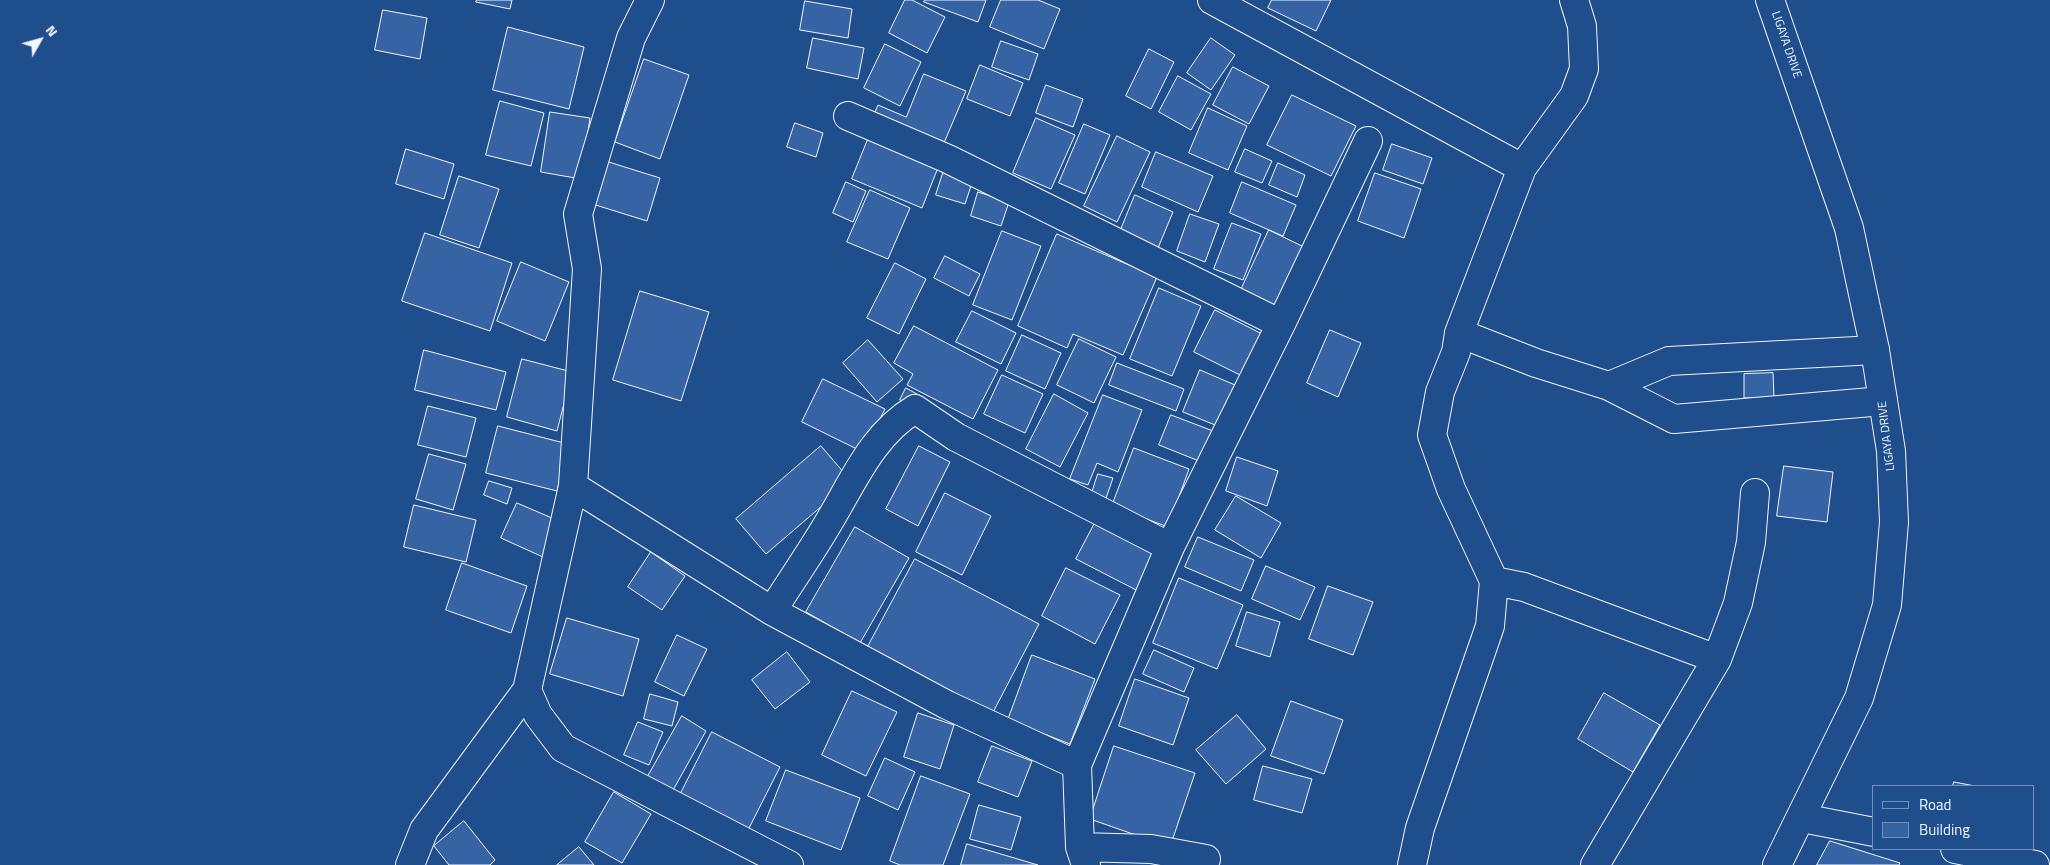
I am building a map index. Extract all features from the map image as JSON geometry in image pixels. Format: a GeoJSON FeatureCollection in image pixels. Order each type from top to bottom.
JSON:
{"type":"FeatureCollection","features":[{"type":"Feature","properties":{"kind":"street"},"geometry":{"type":"LineString","coordinates":[[410,865],[424,830],[527,690],[573,486],[587,269],[578,214],[631,38],[650,0]]}},
{"type":"Feature","properties":{"kind":"street"},"geometry":{"type":"LineString","coordinates":[[1212,0],[1522,168]]}},
{"type":"Feature","properties":{"kind":"street"},"geometry":{"type":"LineString","coordinates":[[1412,865],[1420,828],[1490,626],[1494,581],[1450,489],[1432,434],[1440,392],[1456,352],[1460,333],[1522,168],[1574,96],[1584,69],[1582,26],[1574,0]]}},
{"type":"Feature","properties":{"kind":"street","name":"LIGAYA DRIVE"},"geometry":{"type":"LineString","coordinates":[[1770,0],[1849,228],[1875,350],[1891,451],[1894,522],[1887,605],[1859,698],[1802,818],[1777,865]]}},
{"type":"Feature","properties":{"kind":"street"},"geometry":{"type":"LineString","coordinates":[[848,116],[948,159],[1281,324]]}},
{"type":"Feature","properties":{"kind":"street"},"geometry":{"type":"LineString","coordinates":[[1206,859],[1152,849],[1083,856],[1076,765],[1170,547],[1281,324],[1368,141]]}},
{"type":"Feature","properties":{"kind":"street"},"geometry":{"type":"LineString","coordinates":[[1460,333],[1536,363],[1609,386],[1674,420],[1883,401]]}},
{"type":"Feature","properties":{"kind":"street"},"geometry":{"type":"LineString","coordinates":[[1609,386],[1669,361],[1875,350]]}},
{"type":"Feature","properties":{"kind":"street"},"geometry":{"type":"LineString","coordinates":[[772,611],[829,522],[869,453],[896,420],[915,409],[956,437],[1170,547]]}},
{"type":"Feature","properties":{"kind":"street"},"geometry":{"type":"LineString","coordinates":[[573,486],[772,611],[947,705],[1076,765]]}},
{"type":"Feature","properties":{"kind":"street"},"geometry":{"type":"LineString","coordinates":[[1596,865],[1717,659],[1738,603],[1751,542],[1755,494]]}},
{"type":"Feature","properties":{"kind":"street"},"geometry":{"type":"LineString","coordinates":[[1494,581],[1524,587],[1717,659]]}},
{"type":"Feature","properties":{"kind":"street"},"geometry":{"type":"LineString","coordinates":[[527,690],[538,715],[563,748],[789,865]]}},
{"type":"Feature","properties":{"kind":"street"},"geometry":{"type":"LineString","coordinates":[[1802,818],[1872,832]]}},
{"type":"Feature","properties":{"kind":"street"},"geometry":{"type":"LineString","coordinates":[[1960,850],[2035,865]]}},
{"type":"Feature","properties":{"kind":"building"},"geometry":{"type":"Polygon","coordinates":[[[477,0],[512,0],[510,9],[476,2],[477,0]]]}},
{"type":"Feature","properties":{"kind":"building"},"geometry":{"type":"Polygon","coordinates":[[[905,0],[912,0],[945,17],[927,53],[889,33],[905,0]]]}},
{"type":"Feature","properties":{"kind":"building"},"geometry":{"type":"Polygon","coordinates":[[[925,0],[986,0],[978,22],[924,2],[925,0]]]}},
{"type":"Feature","properties":{"kind":"building"},"geometry":{"type":"Polygon","coordinates":[[[1001,0],[1038,0],[1060,9],[1044,49],[990,27],[1001,0]]]}},
{"type":"Feature","properties":{"kind":"building"},"geometry":{"type":"Polygon","coordinates":[[[1272,0],[1331,0],[1316,31],[1268,8],[1272,0]]]}},
{"type":"Feature","properties":{"kind":"building"},"geometry":{"type":"Polygon","coordinates":[[[805,1],[852,9],[848,38],[800,30],[805,1]]]}},
{"type":"Feature","properties":{"kind":"building"},"geometry":{"type":"Polygon","coordinates":[[[383,10],[427,18],[420,59],[375,50],[383,10]]]}},
{"type":"Feature","properties":{"kind":"building"},"geometry":{"type":"Polygon","coordinates":[[[508,27],[584,47],[569,109],[493,90],[508,27]]]}},
{"type":"Feature","properties":{"kind":"building"},"geometry":{"type":"Polygon","coordinates":[[[813,38],[864,48],[858,79],[807,68],[813,38]]]}},
{"type":"Feature","properties":{"kind":"building"},"geometry":{"type":"Polygon","coordinates":[[[1211,38],[1235,55],[1211,90],[1187,73],[1211,38]]]}},
{"type":"Feature","properties":{"kind":"building"},"geometry":{"type":"Polygon","coordinates":[[[1001,41],[1038,54],[1029,80],[992,67],[1001,41]]]}},
{"type":"Feature","properties":{"kind":"building"},"geometry":{"type":"Polygon","coordinates":[[[885,44],[921,62],[900,106],[864,88],[885,44]]]}},
{"type":"Feature","properties":{"kind":"building"},"geometry":{"type":"Polygon","coordinates":[[[1149,49],[1174,62],[1151,109],[1126,96],[1149,49]]]}},
{"type":"Feature","properties":{"kind":"building"},"geometry":{"type":"Polygon","coordinates":[[[644,59],[689,75],[660,159],[615,142],[644,59]]]}},
{"type":"Feature","properties":{"kind":"building"},"geometry":{"type":"Polygon","coordinates":[[[980,65],[1023,83],[1010,116],[967,99],[980,65]]]}},
{"type":"Feature","properties":{"kind":"building"},"geometry":{"type":"Polygon","coordinates":[[[1233,67],[1269,86],[1249,124],[1213,105],[1233,67]]]}},
{"type":"Feature","properties":{"kind":"building"},"geometry":{"type":"Polygon","coordinates":[[[924,74],[966,91],[941,150],[871,121],[878,105],[906,117],[924,74]]]}},
{"type":"Feature","properties":{"kind":"building"},"geometry":{"type":"Polygon","coordinates":[[[1178,76],[1211,94],[1191,130],[1159,112],[1178,76]]]}},
{"type":"Feature","properties":{"kind":"building"},"geometry":{"type":"Polygon","coordinates":[[[1046,85],[1083,99],[1073,127],[1036,113],[1046,85]]]}},
{"type":"Feature","properties":{"kind":"building"},"geometry":{"type":"Polygon","coordinates":[[[1292,95],[1356,126],[1331,176],[1267,145],[1292,95]]]}},
{"type":"Feature","properties":{"kind":"building"},"geometry":{"type":"Polygon","coordinates":[[[500,101],[544,113],[531,166],[486,155],[500,101]]]}},
{"type":"Feature","properties":{"kind":"building"},"geometry":{"type":"Polygon","coordinates":[[[1208,108],[1247,126],[1228,170],[1189,153],[1208,108]]]}},
{"type":"Feature","properties":{"kind":"building"},"geometry":{"type":"Polygon","coordinates":[[[550,112],[590,118],[581,179],[541,172],[550,112]]]}},
{"type":"Feature","properties":{"kind":"building"},"geometry":{"type":"Polygon","coordinates":[[[1036,118],[1075,135],[1051,189],[1013,173],[1036,118]]]}},
{"type":"Feature","properties":{"kind":"building"},"geometry":{"type":"Polygon","coordinates":[[[795,123],[823,133],[816,157],[787,147],[795,123]]]}},
{"type":"Feature","properties":{"kind":"building"},"geometry":{"type":"Polygon","coordinates":[[[1084,124],[1110,135],[1085,194],[1059,183],[1084,124]]]}},
{"type":"Feature","properties":{"kind":"building"},"geometry":{"type":"Polygon","coordinates":[[[871,132],[941,160],[922,208],[852,179],[871,132]]]}},
{"type":"Feature","properties":{"kind":"building"},"geometry":{"type":"Polygon","coordinates":[[[1117,136],[1150,152],[1117,222],[1084,206],[1117,136]]]}},
{"type":"Feature","properties":{"kind":"building"},"geometry":{"type":"Polygon","coordinates":[[[1392,144],[1432,158],[1423,184],[1383,170],[1392,144]]]}},
{"type":"Feature","properties":{"kind":"building"},"geometry":{"type":"Polygon","coordinates":[[[406,149],[454,164],[444,199],[396,184],[406,149]]]}},
{"type":"Feature","properties":{"kind":"building"},"geometry":{"type":"Polygon","coordinates":[[[1245,149],[1272,161],[1262,183],[1235,172],[1245,149]]]}},
{"type":"Feature","properties":{"kind":"building"},"geometry":{"type":"Polygon","coordinates":[[[1156,152],[1213,176],[1198,212],[1142,187],[1156,152]]]}},
{"type":"Feature","properties":{"kind":"building"},"geometry":{"type":"Polygon","coordinates":[[[599,159],[660,178],[647,221],[586,202],[599,159]]]}},
{"type":"Feature","properties":{"kind":"building"},"geometry":{"type":"Polygon","coordinates":[[[1278,163],[1305,175],[1297,197],[1269,185],[1278,163]]]}},
{"type":"Feature","properties":{"kind":"building"},"geometry":{"type":"Polygon","coordinates":[[[945,167],[974,177],[965,204],[936,195],[945,167]]]}},
{"type":"Feature","properties":{"kind":"building"},"geometry":{"type":"Polygon","coordinates":[[[1375,173],[1421,189],[1404,238],[1358,221],[1375,173]]]}},
{"type":"Feature","properties":{"kind":"building"},"geometry":{"type":"Polygon","coordinates":[[[459,176],[499,189],[479,248],[440,235],[459,176]]]}},
{"type":"Feature","properties":{"kind":"building"},"geometry":{"type":"Polygon","coordinates":[[[846,182],[866,191],[853,222],[833,213],[846,182]]]}},
{"type":"Feature","properties":{"kind":"building"},"geometry":{"type":"Polygon","coordinates":[[[1242,182],[1296,205],[1283,236],[1230,213],[1242,182]]]}},
{"type":"Feature","properties":{"kind":"building"},"geometry":{"type":"Polygon","coordinates":[[[870,190],[910,208],[888,259],[847,242],[870,190]]]}},
{"type":"Feature","properties":{"kind":"building"},"geometry":{"type":"Polygon","coordinates":[[[978,192],[1009,202],[1001,226],[971,216],[978,192]]]}},
{"type":"Feature","properties":{"kind":"building"},"geometry":{"type":"Polygon","coordinates":[[[1135,195],[1173,212],[1158,248],[1120,232],[1135,195]]]}},
{"type":"Feature","properties":{"kind":"building"},"geometry":{"type":"Polygon","coordinates":[[[1190,214],[1219,224],[1205,262],[1177,251],[1190,214]]]}},
{"type":"Feature","properties":{"kind":"building"},"geometry":{"type":"Polygon","coordinates":[[[1232,223],[1261,234],[1243,280],[1214,269],[1232,223]]]}},
{"type":"Feature","properties":{"kind":"building"},"geometry":{"type":"Polygon","coordinates":[[[1269,230],[1312,251],[1284,312],[1240,292],[1269,230]]]}},
{"type":"Feature","properties":{"kind":"building"},"geometry":{"type":"Polygon","coordinates":[[[1002,231],[1041,246],[1012,320],[973,305],[1002,231]]]}},
{"type":"Feature","properties":{"kind":"building"},"geometry":{"type":"Polygon","coordinates":[[[425,233],[512,263],[490,331],[402,301],[425,233]]]}},
{"type":"Feature","properties":{"kind":"building"},"geometry":{"type":"Polygon","coordinates":[[[1057,234],[1157,277],[1123,355],[1073,334],[1067,348],[1018,326],[1057,234]]]}},
{"type":"Feature","properties":{"kind":"building"},"geometry":{"type":"Polygon","coordinates":[[[945,256],[980,274],[969,296],[934,278],[945,256]]]}},
{"type":"Feature","properties":{"kind":"building"},"geometry":{"type":"Polygon","coordinates":[[[521,262],[569,282],[545,341],[497,321],[521,262]]]}},
{"type":"Feature","properties":{"kind":"building"},"geometry":{"type":"Polygon","coordinates":[[[895,263],[926,279],[899,334],[867,318],[895,263]]]}},
{"type":"Feature","properties":{"kind":"building"},"geometry":{"type":"Polygon","coordinates":[[[1159,288],[1201,306],[1172,376],[1130,359],[1159,288]]]}},
{"type":"Feature","properties":{"kind":"building"},"geometry":{"type":"Polygon","coordinates":[[[640,291],[709,312],[681,401],[613,380],[640,291]]]}},
{"type":"Feature","properties":{"kind":"building"},"geometry":{"type":"Polygon","coordinates":[[[1215,310],[1264,335],[1244,377],[1194,352],[1215,310]]]}},
{"type":"Feature","properties":{"kind":"building"},"geometry":{"type":"Polygon","coordinates":[[[972,311],[1016,333],[1001,364],[956,342],[972,311]]]}},
{"type":"Feature","properties":{"kind":"building"},"geometry":{"type":"Polygon","coordinates":[[[914,326],[998,370],[973,419],[907,385],[913,374],[894,363],[914,326]]]}},
{"type":"Feature","properties":{"kind":"building"},"geometry":{"type":"Polygon","coordinates":[[[1330,330],[1361,343],[1338,397],[1307,383],[1330,330]]]}},
{"type":"Feature","properties":{"kind":"building"},"geometry":{"type":"Polygon","coordinates":[[[1022,335],[1061,353],[1045,389],[1006,371],[1022,335]]]}},
{"type":"Feature","properties":{"kind":"building"},"geometry":{"type":"Polygon","coordinates":[[[1079,339],[1116,357],[1094,403],[1057,385],[1079,339]]]}},
{"type":"Feature","properties":{"kind":"building"},"geometry":{"type":"Polygon","coordinates":[[[868,340],[903,379],[877,402],[843,363],[868,340]]]}},
{"type":"Feature","properties":{"kind":"building"},"geometry":{"type":"Polygon","coordinates":[[[424,350],[506,372],[496,410],[415,390],[424,350]]]}},
{"type":"Feature","properties":{"kind":"building"},"geometry":{"type":"Polygon","coordinates":[[[522,359],[572,372],[557,431],[507,417],[522,359]]]}},
{"type":"Feature","properties":{"kind":"building"},"geometry":{"type":"Polygon","coordinates":[[[1117,363],[1184,389],[1176,411],[1109,385],[1117,363]]]}},
{"type":"Feature","properties":{"kind":"building"},"geometry":{"type":"Polygon","coordinates":[[[1200,370],[1242,388],[1225,429],[1183,412],[1200,370]]]}},
{"type":"Feature","properties":{"kind":"building"},"geometry":{"type":"Polygon","coordinates":[[[1773,373],[1774,398],[1744,398],[1744,374],[1773,373]]]}},
{"type":"Feature","properties":{"kind":"building"},"geometry":{"type":"Polygon","coordinates":[[[1002,375],[1043,394],[1025,433],[984,414],[1002,375]]]}},
{"type":"Feature","properties":{"kind":"building"},"geometry":{"type":"Polygon","coordinates":[[[823,379],[885,409],[863,452],[802,422],[823,379]]]}},
{"type":"Feature","properties":{"kind":"building"},"geometry":{"type":"Polygon","coordinates":[[[906,388],[924,398],[918,409],[900,400],[906,388]]]}},
{"type":"Feature","properties":{"kind":"building"},"geometry":{"type":"Polygon","coordinates":[[[1054,394],[1088,413],[1060,467],[1026,449],[1054,394]]]}},
{"type":"Feature","properties":{"kind":"building"},"geometry":{"type":"Polygon","coordinates":[[[1103,395],[1142,410],[1118,472],[1097,463],[1088,485],[1070,479],[1103,395]]]}},
{"type":"Feature","properties":{"kind":"building"},"geometry":{"type":"Polygon","coordinates":[[[428,406],[476,418],[466,457],[418,445],[428,406]]]}},
{"type":"Feature","properties":{"kind":"building"},"geometry":{"type":"Polygon","coordinates":[[[1171,415],[1221,434],[1209,465],[1159,445],[1171,415]]]}},
{"type":"Feature","properties":{"kind":"building"},"geometry":{"type":"Polygon","coordinates":[[[498,426],[568,444],[557,491],[486,473],[498,426]]]}},
{"type":"Feature","properties":{"kind":"building"},"geometry":{"type":"Polygon","coordinates":[[[821,446],[851,481],[766,554],[736,519],[821,446]]]}},
{"type":"Feature","properties":{"kind":"building"},"geometry":{"type":"Polygon","coordinates":[[[919,446],[950,462],[918,526],[886,509],[919,446]]]}},
{"type":"Feature","properties":{"kind":"building"},"geometry":{"type":"Polygon","coordinates":[[[1134,448],[1189,469],[1168,527],[1112,506],[1134,448]]]}},
{"type":"Feature","properties":{"kind":"building"},"geometry":{"type":"Polygon","coordinates":[[[429,454],[466,464],[453,510],[416,499],[429,454]]]}},
{"type":"Feature","properties":{"kind":"building"},"geometry":{"type":"Polygon","coordinates":[[[1237,457],[1278,471],[1267,506],[1226,491],[1237,457]]]}},
{"type":"Feature","properties":{"kind":"building"},"geometry":{"type":"Polygon","coordinates":[[[1784,466],[1833,472],[1827,522],[1777,516],[1784,466]]]}},
{"type":"Feature","properties":{"kind":"building"},"geometry":{"type":"Polygon","coordinates":[[[1098,474],[1113,478],[1105,501],[1091,496],[1098,474]]]}},
{"type":"Feature","properties":{"kind":"building"},"geometry":{"type":"Polygon","coordinates":[[[489,481],[512,488],[507,504],[484,495],[489,481]]]}},
{"type":"Feature","properties":{"kind":"building"},"geometry":{"type":"Polygon","coordinates":[[[945,493],[991,516],[962,575],[916,552],[945,493]]]}},
{"type":"Feature","properties":{"kind":"building"},"geometry":{"type":"Polygon","coordinates":[[[1236,496],[1281,523],[1261,558],[1215,530],[1236,496]]]}},
{"type":"Feature","properties":{"kind":"building"},"geometry":{"type":"Polygon","coordinates":[[[517,503],[559,521],[543,557],[501,538],[517,503]]]}},
{"type":"Feature","properties":{"kind":"building"},"geometry":{"type":"Polygon","coordinates":[[[414,505],[476,520],[466,562],[404,547],[414,505]]]}},
{"type":"Feature","properties":{"kind":"building"},"geometry":{"type":"Polygon","coordinates":[[[1096,521],[1161,554],[1142,593],[1076,559],[1096,521]]]}},
{"type":"Feature","properties":{"kind":"building"},"geometry":{"type":"Polygon","coordinates":[[[855,527],[909,558],[860,643],[806,612],[855,527]]]}},
{"type":"Feature","properties":{"kind":"building"},"geometry":{"type":"Polygon","coordinates":[[[1198,537],[1254,560],[1241,591],[1185,567],[1198,537]]]}},
{"type":"Feature","properties":{"kind":"building"},"geometry":{"type":"Polygon","coordinates":[[[651,552],[685,576],[662,610],[628,587],[651,552]]]}},
{"type":"Feature","properties":{"kind":"building"},"geometry":{"type":"Polygon","coordinates":[[[915,559],[1039,624],[989,720],[864,654],[915,559]]]}},
{"type":"Feature","properties":{"kind":"building"},"geometry":{"type":"Polygon","coordinates":[[[462,563],[527,586],[511,633],[446,610],[462,563]]]}},
{"type":"Feature","properties":{"kind":"building"},"geometry":{"type":"Polygon","coordinates":[[[1266,566],[1315,587],[1300,620],[1252,599],[1266,566]]]}},
{"type":"Feature","properties":{"kind":"building"},"geometry":{"type":"Polygon","coordinates":[[[1066,568],[1120,595],[1095,644],[1042,616],[1066,568]]]}},
{"type":"Feature","properties":{"kind":"building"},"geometry":{"type":"Polygon","coordinates":[[[1179,578],[1243,605],[1217,669],[1153,643],[1179,578]]]}},
{"type":"Feature","properties":{"kind":"building"},"geometry":{"type":"Polygon","coordinates":[[[1328,586],[1373,602],[1353,655],[1309,639],[1328,586]]]}},
{"type":"Feature","properties":{"kind":"building"},"geometry":{"type":"Polygon","coordinates":[[[1247,612],[1280,622],[1270,657],[1236,646],[1247,612]]]}},
{"type":"Feature","properties":{"kind":"building"},"geometry":{"type":"Polygon","coordinates":[[[567,618],[639,639],[623,696],[550,674],[567,618]]]}},
{"type":"Feature","properties":{"kind":"building"},"geometry":{"type":"Polygon","coordinates":[[[677,635],[707,649],[684,696],[655,682],[677,635]]]}},
{"type":"Feature","properties":{"kind":"building"},"geometry":{"type":"Polygon","coordinates":[[[1154,650],[1194,668],[1184,692],[1143,674],[1154,650]]]}},
{"type":"Feature","properties":{"kind":"building"},"geometry":{"type":"Polygon","coordinates":[[[787,652],[810,682],[775,709],[752,680],[787,652]]]}},
{"type":"Feature","properties":{"kind":"building"},"geometry":{"type":"Polygon","coordinates":[[[1032,655],[1095,679],[1070,744],[1008,720],[1032,655]]]}},
{"type":"Feature","properties":{"kind":"building"},"geometry":{"type":"Polygon","coordinates":[[[1135,679],[1189,698],[1173,745],[1119,726],[1135,679]]]}},
{"type":"Feature","properties":{"kind":"building"},"geometry":{"type":"Polygon","coordinates":[[[852,691],[897,712],[866,776],[822,755],[852,691]]]}},
{"type":"Feature","properties":{"kind":"building"},"geometry":{"type":"Polygon","coordinates":[[[1604,693],[1660,725],[1633,772],[1578,739],[1604,693]]]}},
{"type":"Feature","properties":{"kind":"building"},"geometry":{"type":"Polygon","coordinates":[[[650,694],[678,702],[672,726],[644,719],[650,694]]]}},
{"type":"Feature","properties":{"kind":"building"},"geometry":{"type":"Polygon","coordinates":[[[1291,701],[1343,720],[1324,774],[1271,756],[1291,701]]]}},
{"type":"Feature","properties":{"kind":"building"},"geometry":{"type":"Polygon","coordinates":[[[918,713],[954,725],[940,769],[904,757],[918,713]]]}},
{"type":"Feature","properties":{"kind":"building"},"geometry":{"type":"Polygon","coordinates":[[[1237,715],[1266,749],[1226,784],[1196,750],[1237,715]]]}},
{"type":"Feature","properties":{"kind":"building"},"geometry":{"type":"Polygon","coordinates":[[[682,716],[706,731],[672,792],[647,778],[682,716]]]}},
{"type":"Feature","properties":{"kind":"building"},"geometry":{"type":"Polygon","coordinates":[[[638,722],[663,732],[649,765],[624,755],[638,722]]]}},
{"type":"Feature","properties":{"kind":"building"},"geometry":{"type":"Polygon","coordinates":[[[712,732],[780,767],[748,830],[680,795],[712,732]]]}},
{"type":"Feature","properties":{"kind":"building"},"geometry":{"type":"Polygon","coordinates":[[[992,746],[1032,761],[1018,797],[978,782],[992,746]]]}},
{"type":"Feature","properties":{"kind":"building"},"geometry":{"type":"Polygon","coordinates":[[[1114,746],[1195,773],[1170,847],[1090,819],[1114,746]]]}},
{"type":"Feature","properties":{"kind":"building"},"geometry":{"type":"Polygon","coordinates":[[[885,758],[915,772],[898,810],[868,796],[885,758]]]}},
{"type":"Feature","properties":{"kind":"building"},"geometry":{"type":"Polygon","coordinates":[[[1263,766],[1312,779],[1302,813],[1254,800],[1263,766]]]}},
{"type":"Feature","properties":{"kind":"building"},"geometry":{"type":"Polygon","coordinates":[[[786,770],[860,798],[841,850],[766,821],[786,770]]]}},
{"type":"Feature","properties":{"kind":"building"},"geometry":{"type":"Polygon","coordinates":[[[921,776],[970,794],[943,865],[900,865],[890,861],[921,776]]]}},
{"type":"Feature","properties":{"kind":"building"},"geometry":{"type":"Polygon","coordinates":[[[1954,782],[1970,785],[1953,785],[1954,782]]]}},
{"type":"Feature","properties":{"kind":"building"},"geometry":{"type":"Polygon","coordinates":[[[614,792],[651,814],[622,863],[585,842],[614,792]]]}},
{"type":"Feature","properties":{"kind":"building"},"geometry":{"type":"Polygon","coordinates":[[[979,805],[1021,817],[1011,850],[970,839],[979,805]]]}},
{"type":"Feature","properties":{"kind":"building"},"geometry":{"type":"Polygon","coordinates":[[[464,821],[495,860],[490,865],[449,865],[434,846],[464,821]]]}},
{"type":"Feature","properties":{"kind":"building"},"geometry":{"type":"Polygon","coordinates":[[[1830,841],[1900,863],[1899,865],[1817,865],[1830,841]]]}},
{"type":"Feature","properties":{"kind":"building"},"geometry":{"type":"Polygon","coordinates":[[[967,844],[1038,865],[961,865],[967,844]]]}},
{"type":"Feature","properties":{"kind":"building"},"geometry":{"type":"Polygon","coordinates":[[[579,847],[594,865],[557,865],[579,847]]]}}]}
